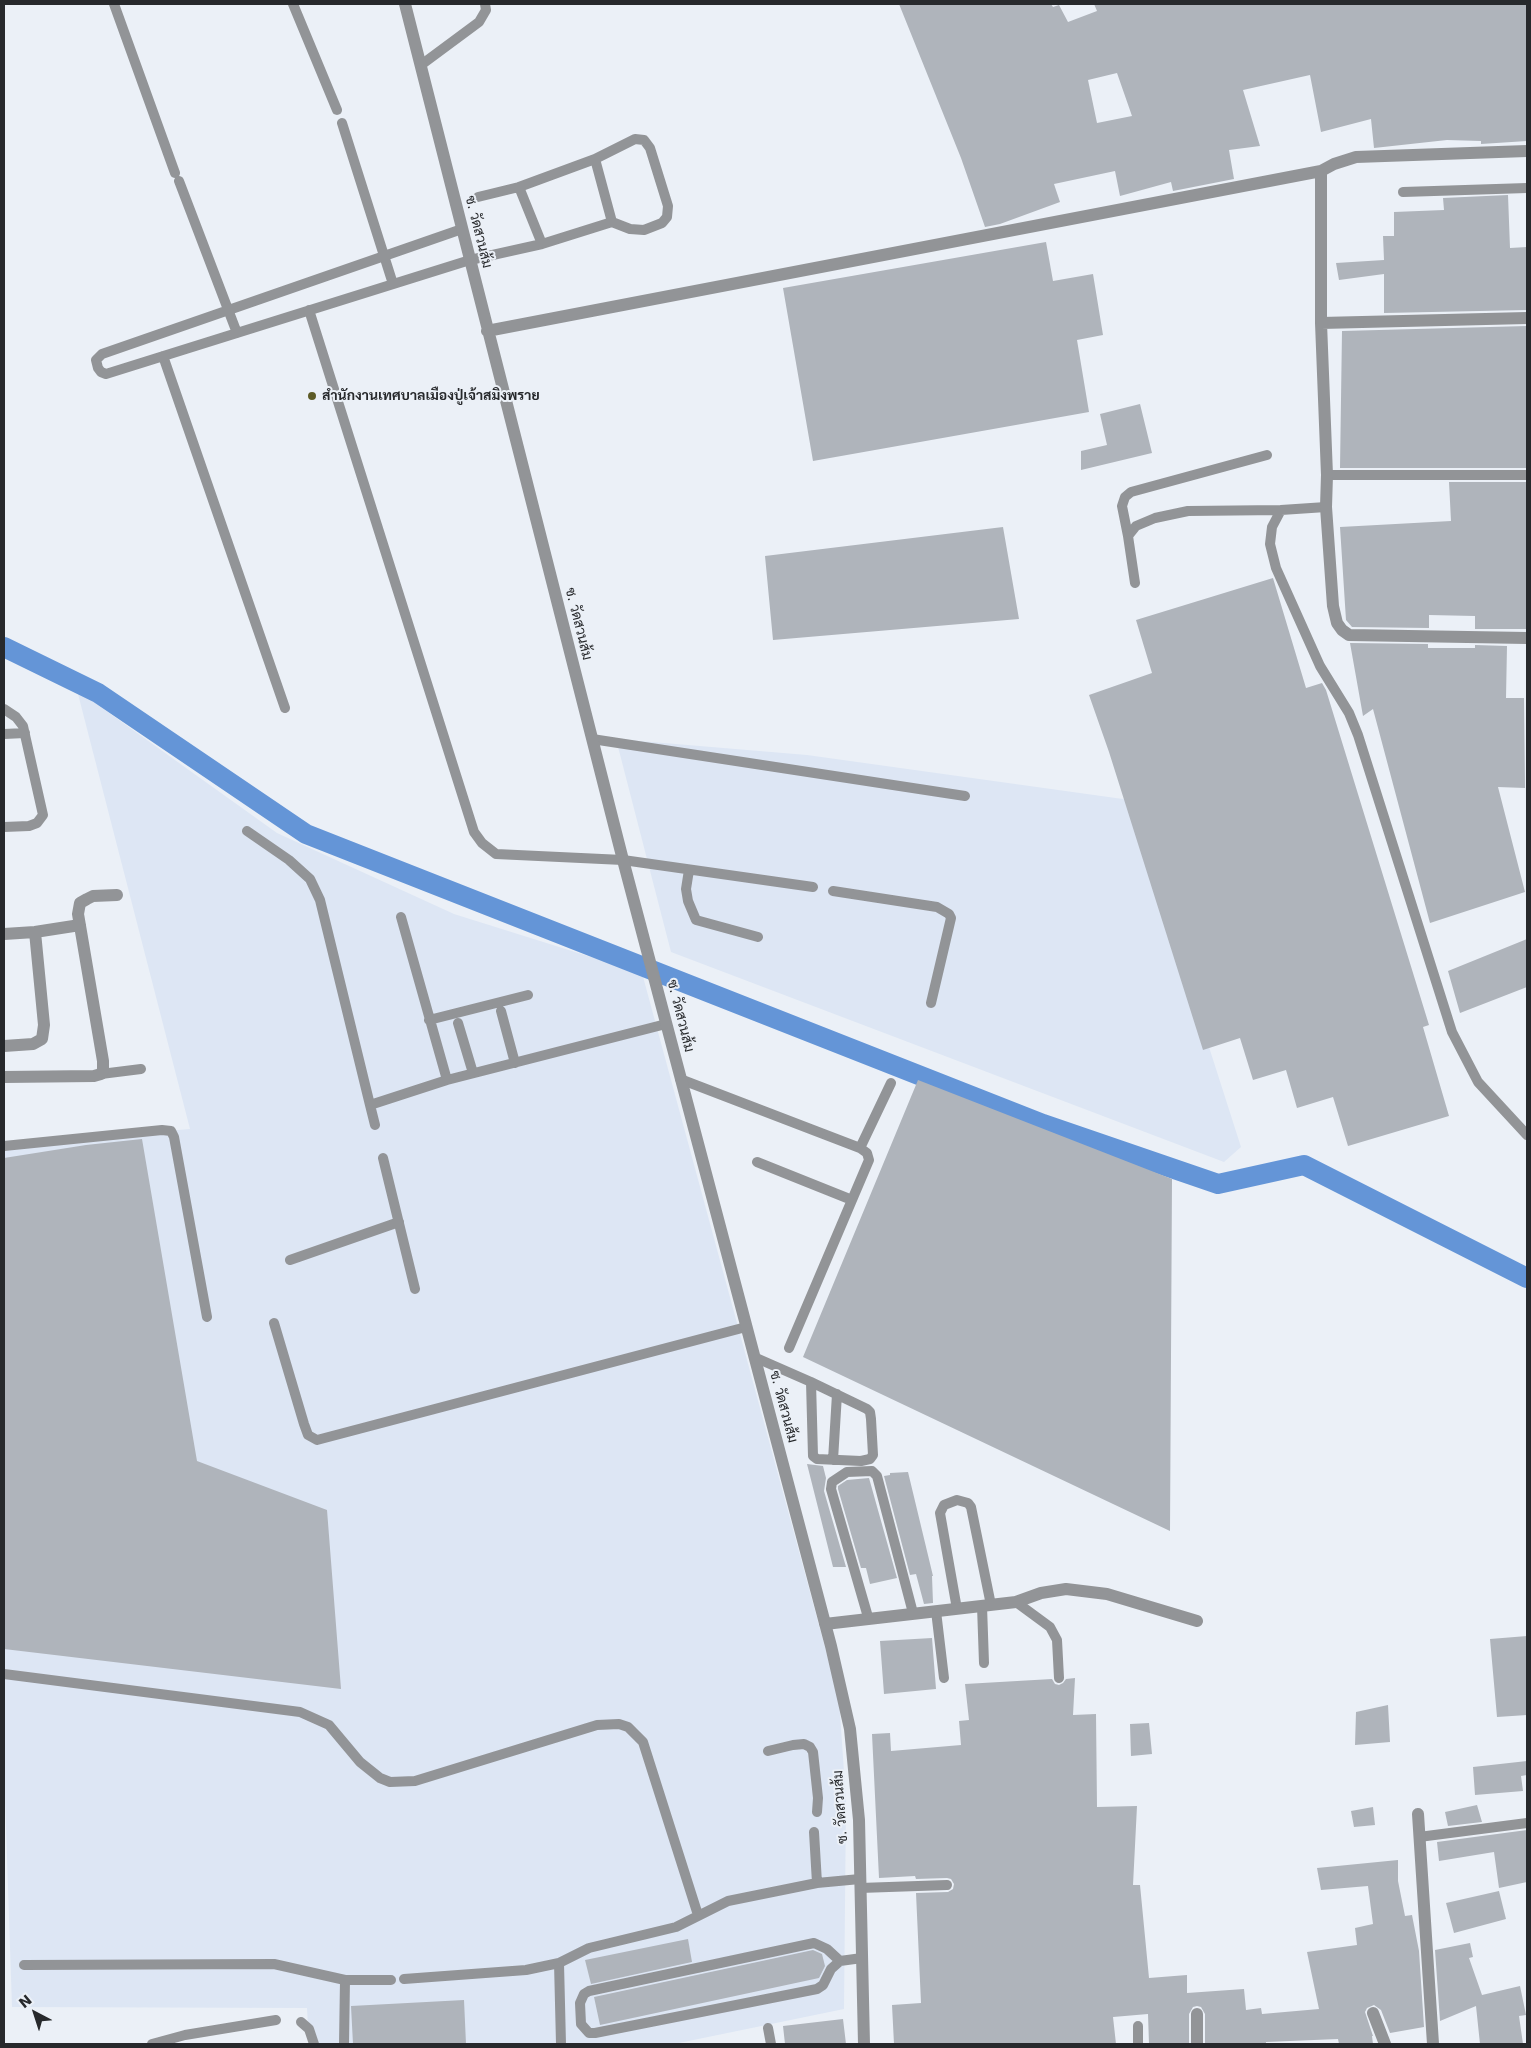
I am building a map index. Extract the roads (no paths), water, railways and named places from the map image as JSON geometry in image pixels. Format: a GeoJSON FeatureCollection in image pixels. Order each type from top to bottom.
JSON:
{"type":"FeatureCollection","features":[{"type":"Feature","properties":{"kind":"street","name":"ซ. วัดสวนส้ม"},"geometry":{"type":"LineString","coordinates":[[405,4],[623,860],[825,1624],[850,1729],[859,1820],[864,2044]]}},
{"type":"Feature","properties":{"kind":"street"},"geometry":{"type":"LineString","coordinates":[[487,331],[1321,171],[1334,164],[1356,157],[1527,151]]}},
{"type":"Feature","properties":{"kind":"street"},"geometry":{"type":"LineString","coordinates":[[1321,171],[1321,323],[1327,475],[1326,507],[1332,606],[1337,623],[1349,635],[1527,638]]}},
{"type":"Feature","properties":{"kind":"street"},"geometry":{"type":"LineString","coordinates":[[1321,323],[1527,318]]}},
{"type":"Feature","properties":{"kind":"street"},"geometry":{"type":"LineString","coordinates":[[4,1077],[94,1076],[101,1074],[103,1061],[78,914],[80,903],[93,896],[117,895]]}},
{"type":"Feature","properties":{"kind":"street"},"geometry":{"type":"LineString","coordinates":[[4,934],[35,932],[80,925]]}},
{"type":"Feature","properties":{"kind":"street"},"geometry":{"type":"LineString","coordinates":[[4,1046],[33,1044],[42,1039],[44,1025],[35,932]]}},
{"type":"Feature","properties":{"kind":"street"},"geometry":{"type":"LineString","coordinates":[[825,1624],[1016,1602],[1041,1593],[1066,1589],[1108,1594],[1197,1621]]}},
{"type":"Feature","properties":{"kind":"street"},"geometry":{"type":"LineString","coordinates":[[1418,1814],[1432,2044]]}},
{"type":"Feature","properties":{"kind":"street"},"geometry":{"type":"LineString","coordinates":[[1373,2013],[1385,2044]]}},
{"type":"Feature","properties":{"kind":"street"},"geometry":{"type":"LineString","coordinates":[[1197,2044],[1198,2014]]}},
{"type":"Feature","properties":{"kind":"lane"},"geometry":{"type":"LineString","coordinates":[[114,4],[177,177],[237,333]]}},
{"type":"Feature","properties":{"kind":"lane"},"geometry":{"type":"LineString","coordinates":[[293,4],[337,110]]}},
{"type":"Feature","properties":{"kind":"lane"},"geometry":{"type":"LineString","coordinates":[[421,65],[479,22],[486,10],[485,4]]}},
{"type":"Feature","properties":{"kind":"lane"},"geometry":{"type":"LineString","coordinates":[[342,123],[393,284]]}},
{"type":"Feature","properties":{"kind":"lane"},"geometry":{"type":"LineString","coordinates":[[462,229],[102,354],[96,360],[100,372],[106,374],[470,260],[542,244],[612,222],[630,229],[644,230],[662,223],[667,217],[668,206],[650,148],[644,140],[636,139],[595,159],[519,187],[478,197]]}},
{"type":"Feature","properties":{"kind":"lane"},"geometry":{"type":"LineString","coordinates":[[595,159],[612,222]]}},
{"type":"Feature","properties":{"kind":"lane"},"geometry":{"type":"LineString","coordinates":[[519,187],[542,244]]}},
{"type":"Feature","properties":{"kind":"lane"},"geometry":{"type":"LineString","coordinates":[[1403,192],[1527,188]]}},
{"type":"Feature","properties":{"kind":"lane"},"geometry":{"type":"LineString","coordinates":[[310,310],[474,832],[482,843],[496,854],[623,860],[813,887]]}},
{"type":"Feature","properties":{"kind":"lane"},"geometry":{"type":"LineString","coordinates":[[163,356],[285,708]]}},
{"type":"Feature","properties":{"kind":"lane"},"geometry":{"type":"LineString","coordinates":[[1135,583],[1122,506],[1125,497],[1130,492],[1267,455]]}},
{"type":"Feature","properties":{"kind":"lane"},"geometry":{"type":"LineString","coordinates":[[1327,475],[1527,474]]}},
{"type":"Feature","properties":{"kind":"lane"},"geometry":{"type":"LineString","coordinates":[[1128,536],[1136,526],[1155,518],[1188,511],[1281,510],[1326,507]]}},
{"type":"Feature","properties":{"kind":"lane"},"geometry":{"type":"LineString","coordinates":[[1281,510],[1272,527],[1270,544],[1276,568],[1320,666],[1349,712],[1358,734],[1452,1032],[1478,1082],[1527,1135]]}},
{"type":"Feature","properties":{"kind":"lane"},"geometry":{"type":"LineString","coordinates":[[4,709],[16,717],[23,726],[43,815],[37,823],[28,826],[4,827]]}},
{"type":"Feature","properties":{"kind":"lane"},"geometry":{"type":"LineString","coordinates":[[4,734],[24,733]]}},
{"type":"Feature","properties":{"kind":"lane"},"geometry":{"type":"LineString","coordinates":[[592,739],[964,796]]}},
{"type":"Feature","properties":{"kind":"lane"},"geometry":{"type":"LineString","coordinates":[[247,831],[289,860],[310,879],[320,900],[375,1125]]}},
{"type":"Feature","properties":{"kind":"lane"},"geometry":{"type":"LineString","coordinates":[[689,870],[687,895],[696,920],[758,937]]}},
{"type":"Feature","properties":{"kind":"lane"},"geometry":{"type":"LineString","coordinates":[[833,890],[937,907],[950,914],[951,918],[931,1003]]}},
{"type":"Feature","properties":{"kind":"lane"},"geometry":{"type":"LineString","coordinates":[[401,917],[447,1080]]}},
{"type":"Feature","properties":{"kind":"lane"},"geometry":{"type":"LineString","coordinates":[[429,1020],[528,995]]}},
{"type":"Feature","properties":{"kind":"lane"},"geometry":{"type":"LineString","coordinates":[[501,1011],[515,1063]]}},
{"type":"Feature","properties":{"kind":"lane"},"geometry":{"type":"LineString","coordinates":[[458,1023],[473,1073]]}},
{"type":"Feature","properties":{"kind":"lane"},"geometry":{"type":"LineString","coordinates":[[370,1105],[447,1080],[666,1024]]}},
{"type":"Feature","properties":{"kind":"lane"},"geometry":{"type":"LineString","coordinates":[[101,1074],[141,1069]]}},
{"type":"Feature","properties":{"kind":"lane"},"geometry":{"type":"LineString","coordinates":[[680,1079],[860,1148],[867,1153],[869,1160],[789,1348]]}},
{"type":"Feature","properties":{"kind":"lane"},"geometry":{"type":"LineString","coordinates":[[860,1148],[891,1082]]}},
{"type":"Feature","properties":{"kind":"lane"},"geometry":{"type":"LineString","coordinates":[[4,1146],[162,1130],[171,1132],[174,1137],[207,1317]]}},
{"type":"Feature","properties":{"kind":"lane"},"geometry":{"type":"LineString","coordinates":[[383,1158],[415,1289]]}},
{"type":"Feature","properties":{"kind":"lane"},"geometry":{"type":"LineString","coordinates":[[757,1162],[852,1200]]}},
{"type":"Feature","properties":{"kind":"lane"},"geometry":{"type":"LineString","coordinates":[[290,1260],[398,1222]]}},
{"type":"Feature","properties":{"kind":"lane"},"geometry":{"type":"LineString","coordinates":[[274,1324],[308,1435],[317,1440],[746,1327]]}},
{"type":"Feature","properties":{"kind":"lane"},"geometry":{"type":"LineString","coordinates":[[754,1357],[811,1382],[837,1394],[870,1412],[872,1455],[870,1459],[861,1461],[817,1460],[813,1456],[811,1382]]}},
{"type":"Feature","properties":{"kind":"lane"},"geometry":{"type":"LineString","coordinates":[[833,1460],[837,1394]]}},
{"type":"Feature","properties":{"kind":"lane"},"geometry":{"type":"LineString","coordinates":[[868,1618],[831,1489],[832,1482],[847,1472],[872,1472],[877,1476],[913,1613]]}},
{"type":"Feature","properties":{"kind":"lane"},"geometry":{"type":"LineString","coordinates":[[956,1609],[940,1513],[944,1505],[957,1500],[968,1503],[971,1507],[986,1605],[984,1663]]}},
{"type":"Feature","properties":{"kind":"lane"},"geometry":{"type":"LineString","coordinates":[[1016,1602],[1050,1628],[1057,1640],[1059,1678]]}},
{"type":"Feature","properties":{"kind":"lane"},"geometry":{"type":"LineString","coordinates":[[936,1611],[944,1678]]}},
{"type":"Feature","properties":{"kind":"lane"},"geometry":{"type":"LineString","coordinates":[[4,1674],[300,1712],[329,1724],[370,1770],[380,1778],[390,1782],[414,1781],[598,1725],[619,1724],[628,1727],[643,1742],[698,1915]]}},
{"type":"Feature","properties":{"kind":"lane"},"geometry":{"type":"LineString","coordinates":[[768,1752],[793,1745],[804,1744],[810,1747],[813,1752],[817,1812]]}},
{"type":"Feature","properties":{"kind":"lane"},"geometry":{"type":"LineString","coordinates":[[1419,1837],[1527,1823]]}},
{"type":"Feature","properties":{"kind":"lane"},"geometry":{"type":"LineString","coordinates":[[814,1832],[817,1883]]}},
{"type":"Feature","properties":{"kind":"lane"},"geometry":{"type":"LineString","coordinates":[[404,1979],[526,1970],[560,1963],[588,1948],[676,1927],[728,1901],[817,1883],[947,1886]]}},
{"type":"Feature","properties":{"kind":"lane"},"geometry":{"type":"LineString","coordinates":[[840,1960],[827,1949],[814,1943],[589,1991],[584,1994],[580,2003],[581,2024],[589,2032],[595,2033],[817,1989],[823,1985],[831,1969],[840,1960],[862,1958]]}},
{"type":"Feature","properties":{"kind":"lane"},"geometry":{"type":"LineString","coordinates":[[560,1963],[561,2044]]}},
{"type":"Feature","properties":{"kind":"lane"},"geometry":{"type":"LineString","coordinates":[[24,1965],[274,1964],[345,1980],[391,1980]]}},
{"type":"Feature","properties":{"kind":"lane"},"geometry":{"type":"LineString","coordinates":[[344,2044],[345,1980]]}},
{"type":"Feature","properties":{"kind":"lane"},"geometry":{"type":"LineString","coordinates":[[152,2044],[185,2036],[276,2020]]}},
{"type":"Feature","properties":{"kind":"lane"},"geometry":{"type":"LineString","coordinates":[[300,2022],[309,2028],[314,2044]]}},
{"type":"Feature","properties":{"kind":"lane"},"geometry":{"type":"LineString","coordinates":[[1138,2026],[1138,2044]]}},
{"type":"Feature","properties":{"kind":"lane"},"geometry":{"type":"LineString","coordinates":[[768,2028],[771,2044]]}},
{"type":"Feature","properties":{"kind":"waterway"},"geometry":{"type":"LineString","coordinates":[[4,647],[98,693],[306,834],[1043,1124],[1218,1184],[1304,1165],[1527,1278]]}},
{"type":"Feature","properties":{"kind":"place","name":"สำนักงานเทศบาลเมืองปู่เจ้าสมิงพราย"},"geometry":{"type":"Point","coordinates":[312,396]}}]}
